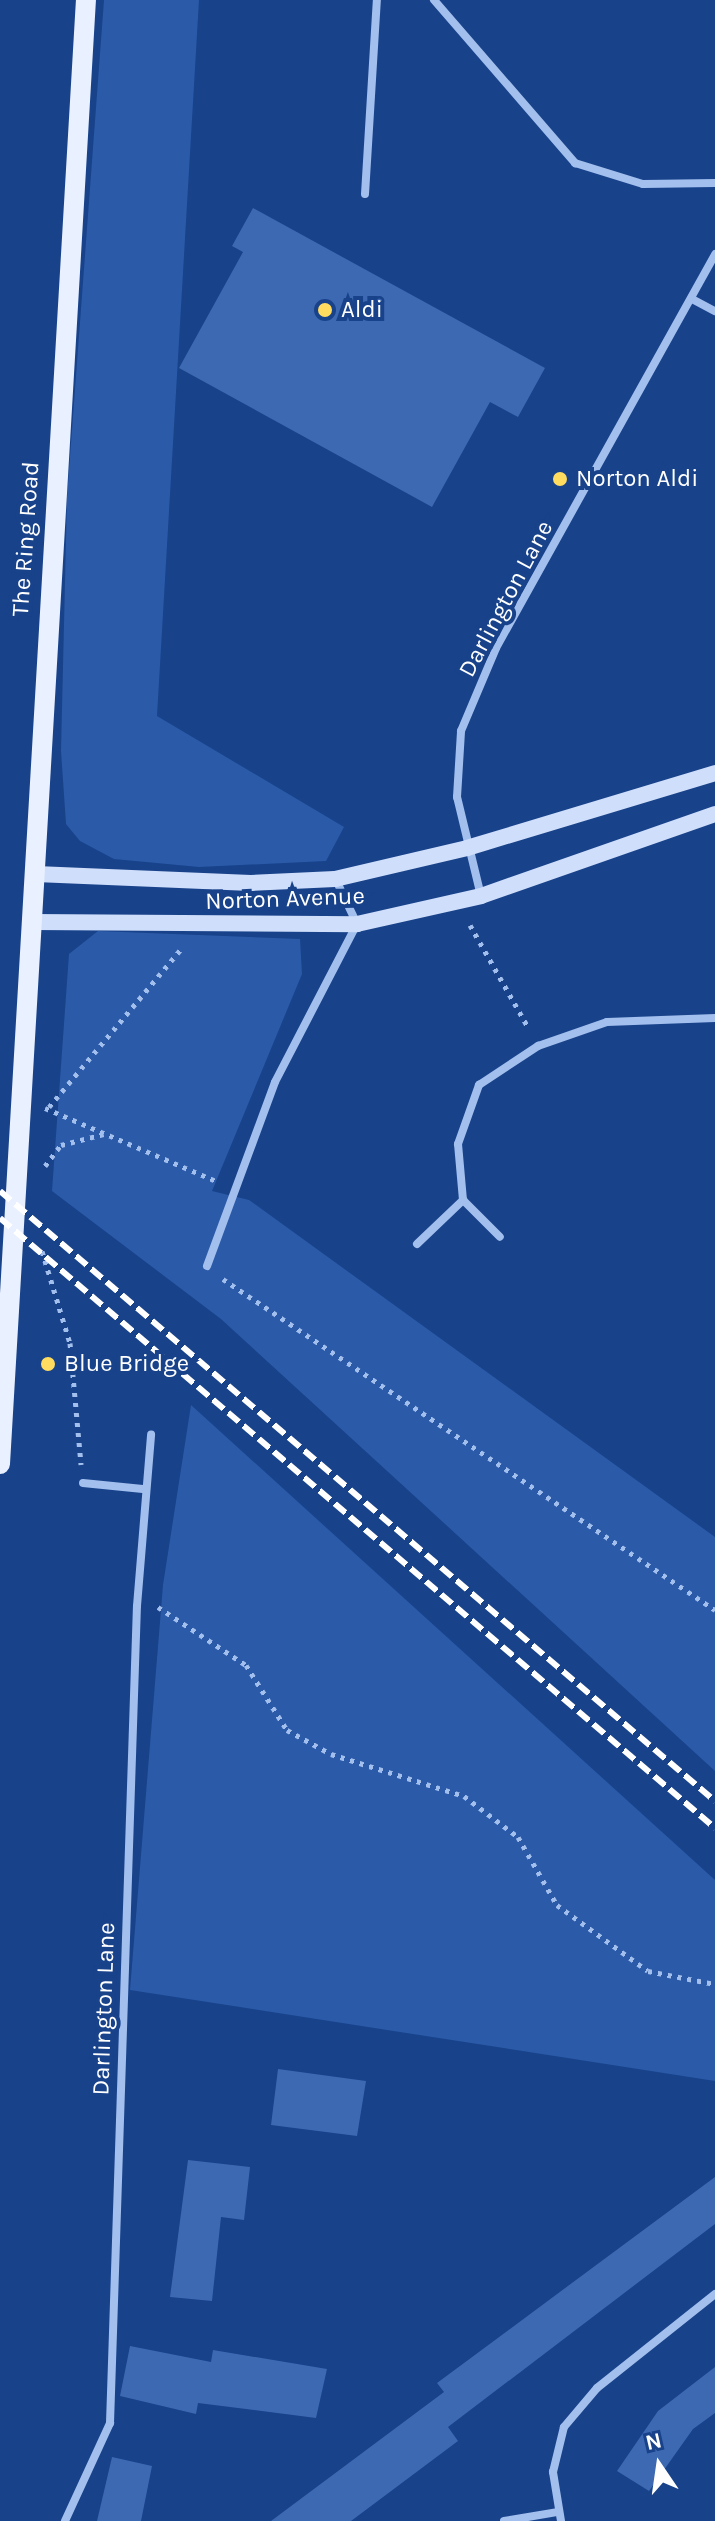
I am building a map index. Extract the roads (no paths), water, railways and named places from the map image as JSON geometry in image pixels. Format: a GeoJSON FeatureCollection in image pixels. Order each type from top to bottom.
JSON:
{"type":"FeatureCollection","features":[{"type":"Feature","properties":{"kind":"main road","name":"The Ring Road"},"geometry":{"type":"LineString","coordinates":[[0,1464],[86,0]]}},
{"type":"Feature","properties":{"kind":"street"},"geometry":{"type":"LineString","coordinates":[[365,194],[377,0]]}},
{"type":"Feature","properties":{"kind":"street"},"geometry":{"type":"LineString","coordinates":[[434,0],[575,163],[643,184],[715,183]]}},
{"type":"Feature","properties":{"kind":"street","name":"Darlington Lane"},"geometry":{"type":"LineString","coordinates":[[481,896],[457,797],[461,731],[496,648],[715,254]]}},
{"type":"Feature","properties":{"kind":"street"},"geometry":{"type":"LineString","coordinates":[[692,299],[715,311]]}},
{"type":"Feature","properties":{"kind":"street","name":"Norton Avenue"},"geometry":{"type":"LineString","coordinates":[[36,874],[251,883],[335,879],[467,848],[715,773]]}},
{"type":"Feature","properties":{"kind":"street","name":"Norton Avenue"},"geometry":{"type":"LineString","coordinates":[[32,922],[200,926],[357,924],[481,896],[715,814]]}},
{"type":"Feature","properties":{"kind":"street"},"geometry":{"type":"LineString","coordinates":[[207,1266],[275,1082],[357,924],[335,879]]}},
{"type":"Feature","properties":{"kind":"street"},"geometry":{"type":"LineString","coordinates":[[500,1237],[463,1200],[458,1144],[479,1085],[538,1046],[607,1022],[715,1018]]}},
{"type":"Feature","properties":{"kind":"street"},"geometry":{"type":"LineString","coordinates":[[417,1244],[463,1200]]}},
{"type":"Feature","properties":{"kind":"street","name":"Darlington Lane"},"geometry":{"type":"LineString","coordinates":[[65,2521],[110,2423],[137,1606],[143,1489],[151,1435]]}},
{"type":"Feature","properties":{"kind":"street"},"geometry":{"type":"LineString","coordinates":[[83,1483],[143,1489]]}},
{"type":"Feature","properties":{"kind":"street"},"geometry":{"type":"LineString","coordinates":[[504,2521],[559,2516],[553,2472],[564,2427],[597,2388],[715,2294]]}},
{"type":"Feature","properties":{"kind":"railway"},"geometry":{"type":"LineString","coordinates":[[0,1191],[715,1801]]}},
{"type":"Feature","properties":{"kind":"railway"},"geometry":{"type":"LineString","coordinates":[[0,1218],[715,1828]]}},
{"type":"Feature","properties":{"kind":"place","name":"Aldi"},"geometry":{"type":"Point","coordinates":[325,310]}},
{"type":"Feature","properties":{"kind":"place","name":"Norton Aldi"},"geometry":{"type":"Point","coordinates":[560,479]}},
{"type":"Feature","properties":{"kind":"place","name":"Blue Bridge"},"geometry":{"type":"Point","coordinates":[48,1364]}}]}
